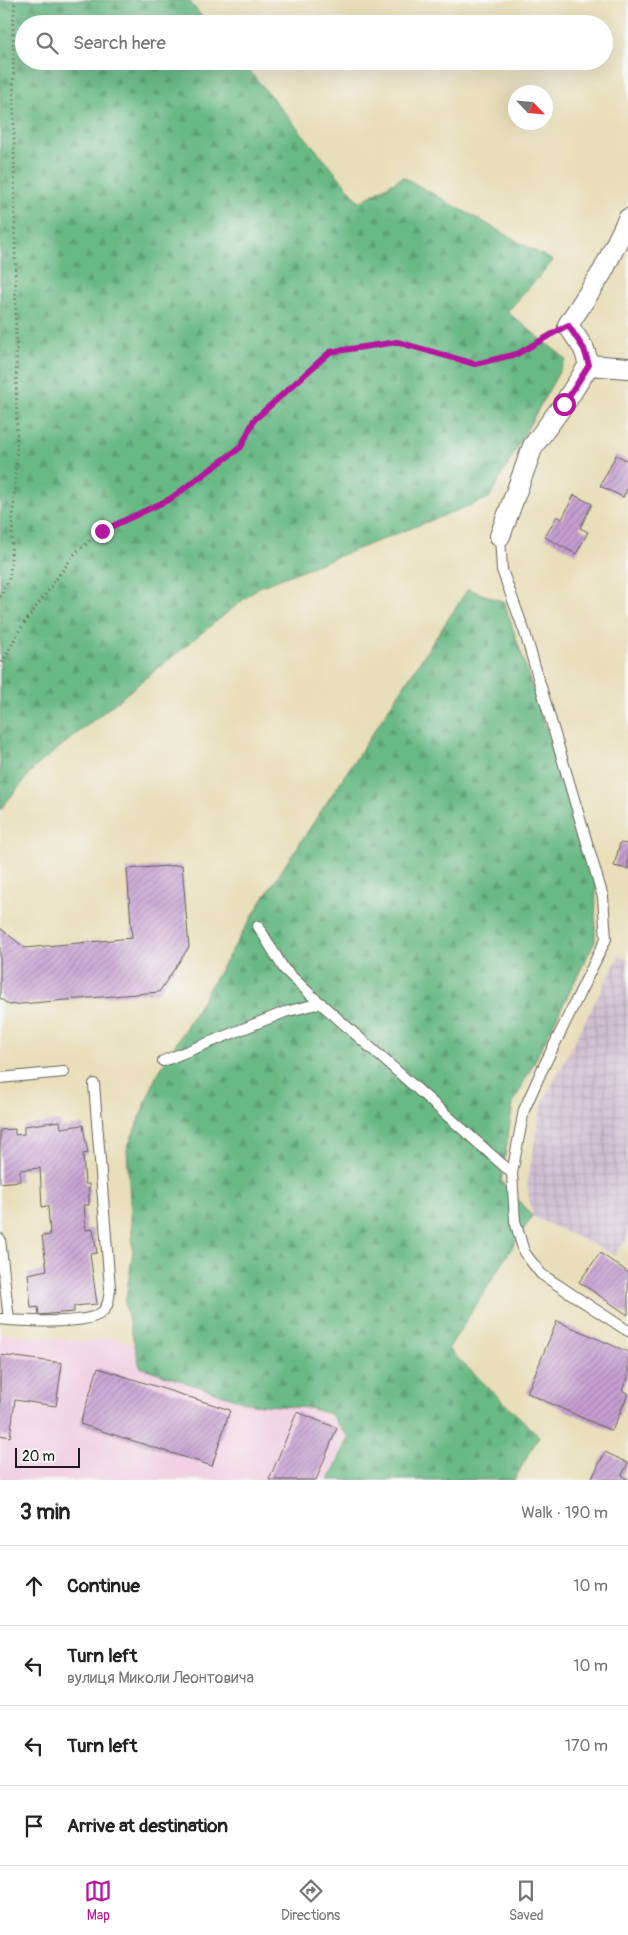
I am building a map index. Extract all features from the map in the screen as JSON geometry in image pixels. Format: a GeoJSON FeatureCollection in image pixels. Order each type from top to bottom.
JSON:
{"type":"FeatureCollection","features":[{"type":"Feature","properties":{"kind":"street"},"geometry":{"type":"LineString","coordinates":[[589,365],[584,349],[568,325],[603,271],[628,219]]}},
{"type":"Feature","properties":{"kind":"street"},"geometry":{"type":"LineString","coordinates":[[589,365],[628,368]]}},
{"type":"Feature","properties":{"kind":"street"},"geometry":{"type":"LineString","coordinates":[[500,536],[533,446],[564,404],[589,365]]}},
{"type":"Feature","properties":{"kind":"lane"},"geometry":{"type":"LineString","coordinates":[[500,536],[502,570],[525,633],[603,897],[606,939],[524,1110],[512,1173],[514,1221],[524,1252],[541,1274],[628,1331]]}},
{"type":"Feature","properties":{"kind":"lane"},"geometry":{"type":"LineString","coordinates":[[258,926],[284,969],[512,1173]]}},
{"type":"Feature","properties":{"kind":"lane"},"geometry":{"type":"LineString","coordinates":[[163,1061],[285,1012],[321,1003]]}},
{"type":"Feature","properties":{"kind":"lane"},"geometry":{"type":"LineString","coordinates":[[0,1078],[64,1072]]}},
{"type":"Feature","properties":{"kind":"lane"},"geometry":{"type":"LineString","coordinates":[[0,1238],[4,1319],[49,1323],[78,1319],[100,1314],[109,1302],[110,1288],[94,1084]]}},
{"type":"Feature","properties":{"kind":"path"},"geometry":{"type":"LineString","coordinates":[[0,597],[10,576],[17,444],[13,24],[15,0]]}},
{"type":"Feature","properties":{"kind":"path"},"geometry":{"type":"LineString","coordinates":[[0,668],[20,629],[76,552],[102,531],[170,499],[241,447],[254,420],[330,352],[397,342],[475,364],[517,354],[568,325]]}},
{"type":"Feature","properties":{"kind":"shaded area"},"geometry":{"type":"Polygon","coordinates":[[[619,956],[628,960],[628,1237],[615,1255],[532,1216],[527,1184],[542,1104],[619,956]]]}},
{"type":"Feature","properties":{"kind":"shaded area"},"geometry":{"type":"Polygon","coordinates":[[[0,1333],[89,1341],[113,1337],[352,1424],[329,1480],[0,1480],[0,1333]]]}},
{"type":"Feature","properties":{"kind":"green space"},"geometry":{"type":"Polygon","coordinates":[[[0,0],[188,0],[200,15],[15,15],[15,70],[249,70],[360,202],[403,177],[553,261],[507,312],[566,359],[489,498],[259,587],[34,768],[0,810],[0,0]]]}},
{"type":"Feature","properties":{"kind":"green space"},"geometry":{"type":"Polygon","coordinates":[[[468,589],[504,602],[596,879],[595,941],[513,1104],[501,1181],[532,1216],[448,1349],[539,1436],[514,1480],[329,1480],[349,1438],[330,1414],[309,1408],[251,1404],[140,1367],[125,1304],[133,1251],[127,1149],[156,1077],[261,902],[468,589]]]}},
{"type":"Feature","properties":{"kind":"building"},"geometry":{"type":"Polygon","coordinates":[[[616,455],[628,461],[628,487],[623,497],[600,486],[616,455]]]}},
{"type":"Feature","properties":{"kind":"building"},"geometry":{"type":"Polygon","coordinates":[[[574,495],[592,504],[580,528],[588,532],[576,554],[545,537],[557,516],[562,519],[574,495]]]}},
{"type":"Feature","properties":{"kind":"building"},"geometry":{"type":"Polygon","coordinates":[[[620,843],[628,844],[628,869],[614,866],[620,843]]]}},
{"type":"Feature","properties":{"kind":"building"},"geometry":{"type":"Polygon","coordinates":[[[182,865],[189,947],[159,992],[9,1005],[0,998],[0,928],[25,948],[132,938],[127,869],[182,865]]]}},
{"type":"Feature","properties":{"kind":"building"},"geometry":{"type":"Polygon","coordinates":[[[60,1121],[61,1128],[83,1125],[88,1153],[83,1154],[85,1184],[89,1184],[89,1205],[84,1205],[86,1230],[93,1229],[97,1253],[90,1254],[97,1304],[74,1306],[74,1312],[39,1315],[38,1307],[31,1308],[28,1274],[47,1270],[42,1236],[50,1235],[48,1206],[42,1207],[40,1168],[20,1170],[20,1181],[0,1183],[0,1130],[15,1129],[15,1135],[24,1134],[24,1126],[60,1121]]]}},
{"type":"Feature","properties":{"kind":"building"},"geometry":{"type":"Polygon","coordinates":[[[600,1253],[628,1272],[628,1315],[579,1282],[600,1253]]]}},
{"type":"Feature","properties":{"kind":"building"},"geometry":{"type":"Polygon","coordinates":[[[557,1321],[628,1352],[628,1377],[622,1390],[628,1394],[612,1431],[527,1393],[557,1321]]]}},
{"type":"Feature","properties":{"kind":"building"},"geometry":{"type":"Polygon","coordinates":[[[0,1355],[62,1363],[56,1406],[15,1400],[10,1437],[0,1435],[0,1355]]]}},
{"type":"Feature","properties":{"kind":"building"},"geometry":{"type":"Polygon","coordinates":[[[98,1368],[230,1410],[212,1466],[80,1424],[98,1368]]]}},
{"type":"Feature","properties":{"kind":"building"},"geometry":{"type":"Polygon","coordinates":[[[297,1412],[337,1428],[316,1480],[269,1480],[297,1412]]]}},
{"type":"Feature","properties":{"kind":"building"},"geometry":{"type":"Polygon","coordinates":[[[605,1452],[628,1463],[622,1475],[628,1480],[591,1480],[605,1452]]]}},
{"type":"Feature","properties":{"kind":"route"},"geometry":{"type":"LineString","coordinates":[[102,531],[170,499],[241,447],[254,420],[330,352],[397,342],[475,364],[517,354],[568,325],[584,349],[589,365],[564,404]]}}]}
